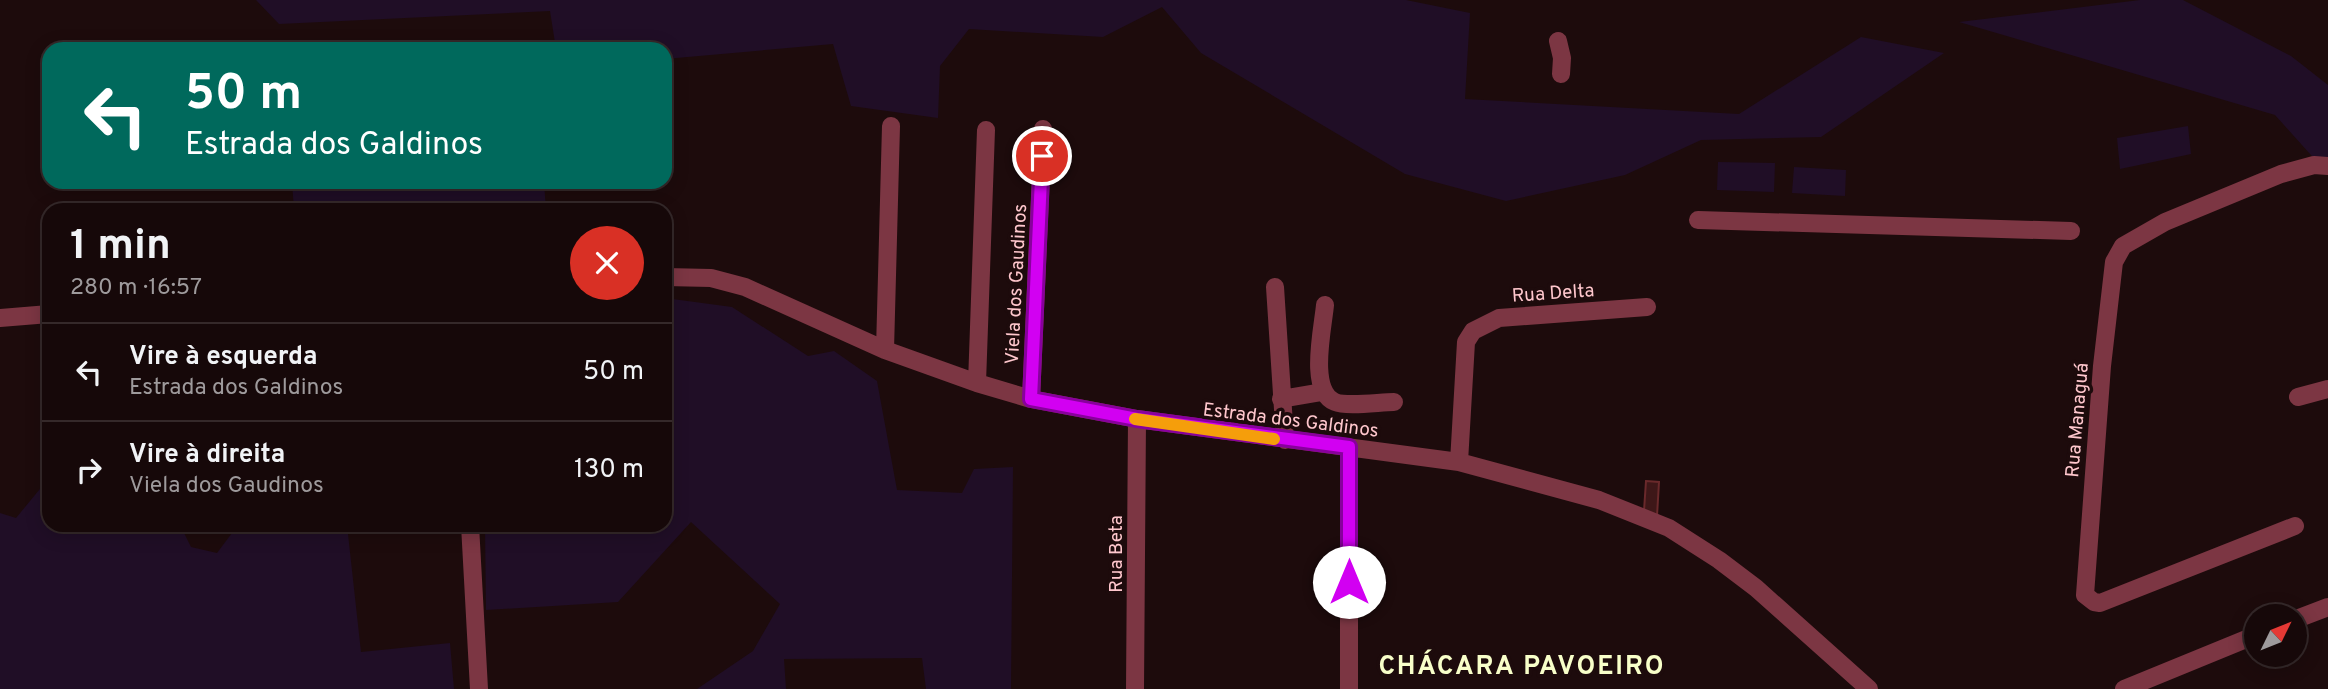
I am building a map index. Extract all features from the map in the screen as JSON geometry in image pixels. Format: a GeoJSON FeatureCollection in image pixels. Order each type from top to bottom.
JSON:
{"type":"FeatureCollection","features":[{"type":"Feature","properties":{"kind":"street"},"geometry":{"type":"LineString","coordinates":[[1558,41],[1562,58],[1561,74]]}},
{"type":"Feature","properties":{"kind":"street"},"geometry":{"type":"LineString","coordinates":[[885,350],[891,126]]}},
{"type":"Feature","properties":{"kind":"street","name":"Viela dos Gaudinos"},"geometry":{"type":"LineString","coordinates":[[1031,399],[1043,129]]}},
{"type":"Feature","properties":{"kind":"street"},"geometry":{"type":"LineString","coordinates":[[977,383],[986,130]]}},
{"type":"Feature","properties":{"kind":"street","name":"Rua Managuá"},"geometry":{"type":"LineString","coordinates":[[2295,526],[2100,603],[2085,595],[2102,366],[2114,262],[2118,252],[2130,241],[2165,222],[2280,174],[2314,165],[2328,166]]}},
{"type":"Feature","properties":{"kind":"street"},"geometry":{"type":"LineString","coordinates":[[1698,220],[2071,231]]}},
{"type":"Feature","properties":{"kind":"street","name":"Estrada dos Galdinos"},"geometry":{"type":"LineString","coordinates":[[672,277],[711,278],[745,287],[885,350],[1031,399],[1137,419],[1459,462],[1599,500],[1669,528],[1719,560],[1756,588],[1870,689]]}},
{"type":"Feature","properties":{"kind":"street"},"geometry":{"type":"LineString","coordinates":[[1275,288],[1285,440]]}},
{"type":"Feature","properties":{"kind":"street"},"geometry":{"type":"LineString","coordinates":[[1325,305],[1318,373],[1322,392],[1336,403],[1394,402]]}},
{"type":"Feature","properties":{"kind":"street","name":"Rua Delta"},"geometry":{"type":"LineString","coordinates":[[1459,462],[1466,342],[1473,331],[1499,317],[1647,307]]}},
{"type":"Feature","properties":{"kind":"street"},"geometry":{"type":"LineString","coordinates":[[0,318],[42,315]]}},
{"type":"Feature","properties":{"kind":"street"},"geometry":{"type":"LineString","coordinates":[[2298,397],[2328,389]]}},
{"type":"Feature","properties":{"kind":"street"},"geometry":{"type":"LineString","coordinates":[[1281,399],[1322,392]]}},
{"type":"Feature","properties":{"kind":"street","name":"Rua Beta"},"geometry":{"type":"LineString","coordinates":[[1135,689],[1137,419]]}},
{"type":"Feature","properties":{"kind":"street"},"geometry":{"type":"LineString","coordinates":[[1349,447],[1349,689]]}},
{"type":"Feature","properties":{"kind":"street"},"geometry":{"type":"LineString","coordinates":[[470,532],[479,689]]}},
{"type":"Feature","properties":{"kind":"street"},"geometry":{"type":"LineString","coordinates":[[2307,615],[2328,607]]}},
{"type":"Feature","properties":{"kind":"street"},"geometry":{"type":"LineString","coordinates":[[2124,689],[2244,640]]}},
{"type":"Feature","properties":{"kind":"shaded area"},"geometry":{"type":"Polygon","coordinates":[[[256,0],[1406,0],[1470,13],[1465,99],[1739,114],[1861,37],[1944,53],[1821,137],[1701,140],[1625,175],[1506,201],[1405,174],[1201,53],[1162,7],[1103,37],[969,29],[940,66],[938,118],[851,106],[833,44],[672,58],[672,42],[555,42],[550,11],[279,24],[256,0]]]}},
{"type":"Feature","properties":{"kind":"shaded area"},"geometry":{"type":"Polygon","coordinates":[[[2140,0],[2183,0],[2291,56],[2328,85],[2328,174],[2275,115],[1959,22],[2140,0]]]}},
{"type":"Feature","properties":{"kind":"shaded area"},"geometry":{"type":"Polygon","coordinates":[[[2188,126],[2191,154],[2120,169],[2117,138],[2188,126]]]}},
{"type":"Feature","properties":{"kind":"shaded area"},"geometry":{"type":"Polygon","coordinates":[[[1718,162],[1775,163],[1774,192],[1717,190],[1718,162]]]}},
{"type":"Feature","properties":{"kind":"shaded area"},"geometry":{"type":"Polygon","coordinates":[[[1794,167],[1846,170],[1845,196],[1792,193],[1794,167]]]}},
{"type":"Feature","properties":{"kind":"shaded area"},"geometry":{"type":"Polygon","coordinates":[[[292,189],[544,189],[546,203],[294,203],[292,189]]]}},
{"type":"Feature","properties":{"kind":"shaded area"},"geometry":{"type":"Polygon","coordinates":[[[672,299],[732,307],[808,356],[834,351],[877,381],[897,490],[962,493],[974,469],[1013,467],[1011,689],[926,689],[922,658],[784,659],[786,689],[697,689],[753,651],[780,604],[691,522],[618,602],[486,610],[485,532],[672,532],[672,299]]]}},
{"type":"Feature","properties":{"kind":"shaded area"},"geometry":{"type":"Polygon","coordinates":[[[42,486],[42,532],[184,532],[191,547],[217,553],[233,532],[348,532],[361,652],[450,643],[454,689],[0,689],[0,513],[16,518],[42,486]]]}},
{"type":"Feature","properties":{"kind":"building"},"geometry":{"type":"Polygon","coordinates":[[[1646,481],[1659,482],[1657,516],[1644,511],[1646,481]]]}},
{"type":"Feature","properties":{"kind":"slow traffic"},"geometry":{"type":"LineString","coordinates":[[1135,419],[1274,439]]}},
{"type":"Feature","properties":{"kind":"district","name":"CHÁCARA PAVOEIRO"},"geometry":{"type":"Point","coordinates":[1522,665]}},
{"type":"Feature","properties":{"kind":"route"},"geometry":{"type":"LineString","coordinates":[[1042,156],[1031,399],[1137,419],[1349,447],[1349,582]]}}]}
